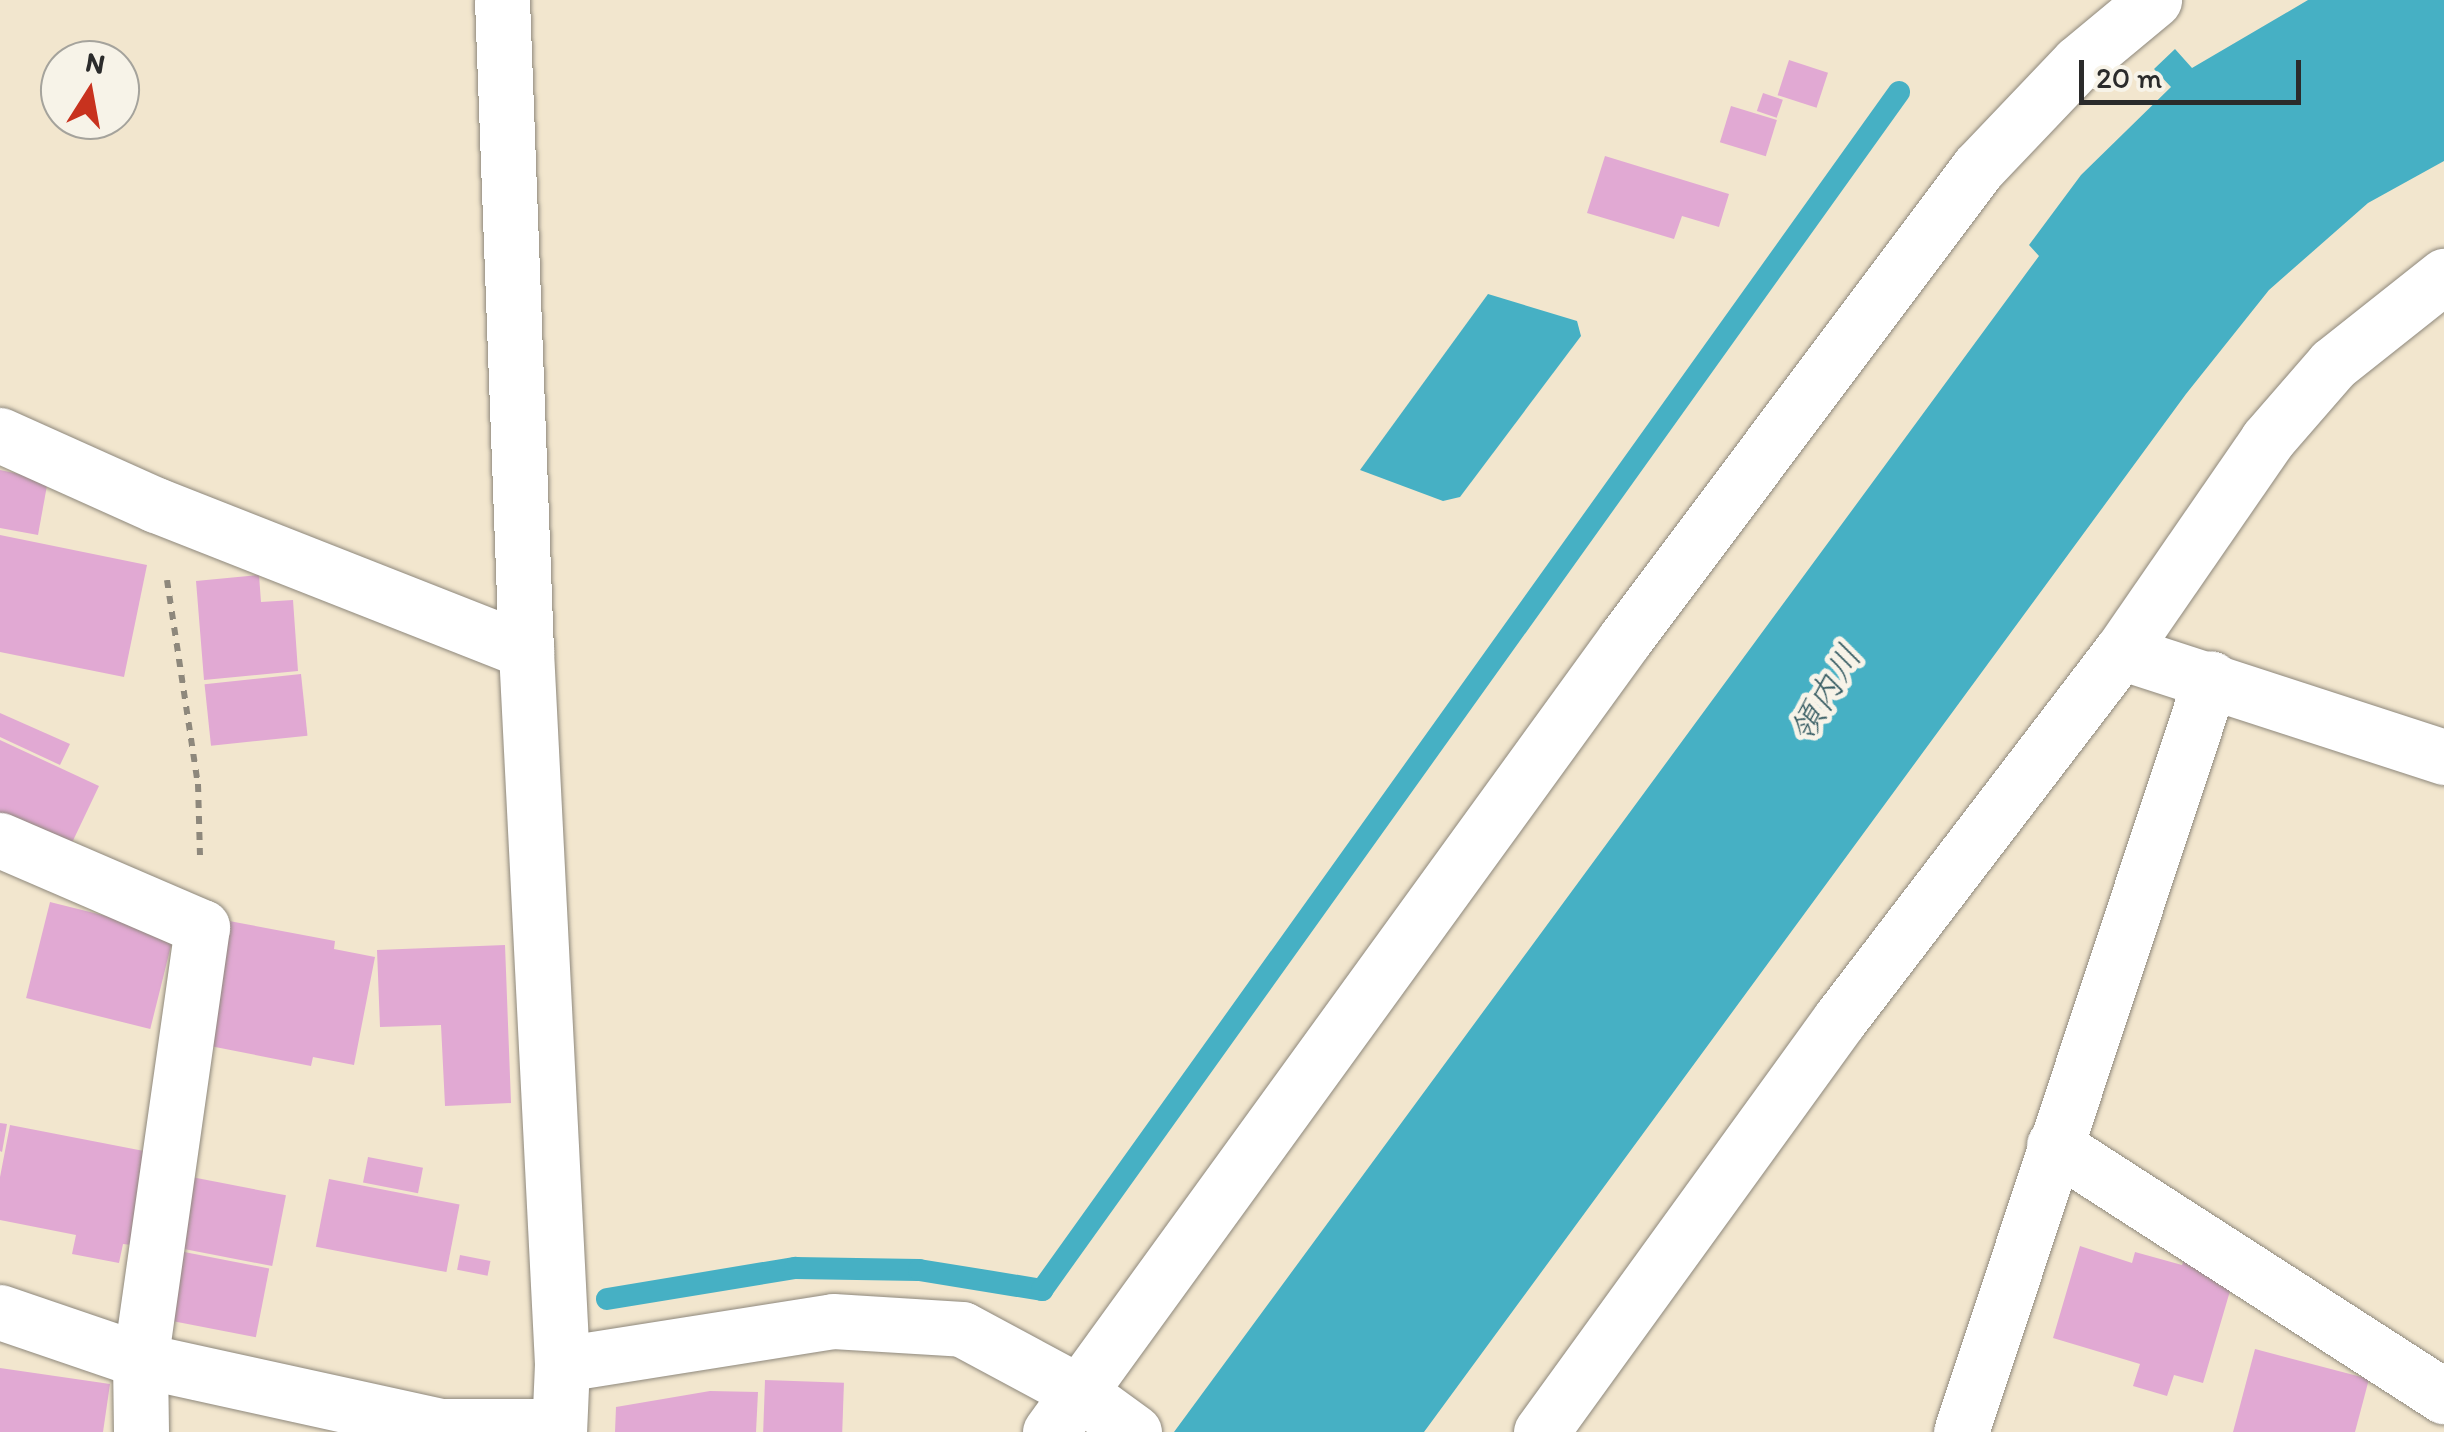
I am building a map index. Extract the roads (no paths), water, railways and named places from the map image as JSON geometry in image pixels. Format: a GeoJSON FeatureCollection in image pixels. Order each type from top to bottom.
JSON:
{"type":"FeatureCollection","features":[{"type":"Feature","properties":{"kind":"street"},"geometry":{"type":"LineString","coordinates":[[0,1312],[140,1360],[439,1426],[559,1429],[562,1364],[526,651],[502,0]]}},
{"type":"Feature","properties":{"kind":"street"},"geometry":{"type":"LineString","coordinates":[[562,1364],[832,1321],[962,1328],[1090,1415],[1613,655],[1978,168],[2078,63],[2154,0]]}},
{"type":"Feature","properties":{"kind":"street"},"geometry":{"type":"LineString","coordinates":[[1541,1432],[1840,1019],[2121,652],[2267,440],[2333,364],[2444,276]]}},
{"type":"Feature","properties":{"kind":"street"},"geometry":{"type":"LineString","coordinates":[[0,435],[156,505],[526,651]]}},
{"type":"Feature","properties":{"kind":"street"},"geometry":{"type":"LineString","coordinates":[[2121,652],[2211,678],[2444,757]]}},
{"type":"Feature","properties":{"kind":"street"},"geometry":{"type":"LineString","coordinates":[[1960,1432],[2211,678]]}},
{"type":"Feature","properties":{"kind":"street"},"geometry":{"type":"LineString","coordinates":[[0,840],[202,927],[140,1360],[140,1432]]}},
{"type":"Feature","properties":{"kind":"street"},"geometry":{"type":"LineString","coordinates":[[2054,1145],[2444,1396]]}},
{"type":"Feature","properties":{"kind":"water","name":"領内川"},"geometry":{"type":"Polygon","coordinates":[[[2308,0],[2444,0],[2444,161],[2368,203],[2269,290],[2186,394],[1424,1432],[1174,1432],[2039,256],[2029,245],[2081,175],[2171,87],[2154,69],[2175,49],[2192,68],[2308,0]]]}},
{"type":"Feature","properties":{"kind":"water"},"geometry":{"type":"Polygon","coordinates":[[[1488,294],[1577,321],[1581,336],[1460,497],[1443,501],[1360,470],[1488,294]]]}},
{"type":"Feature","properties":{"kind":"waterway"},"geometry":{"type":"LineString","coordinates":[[607,1299],[795,1268],[919,1270],[1042,1290],[1899,92]]}}]}
